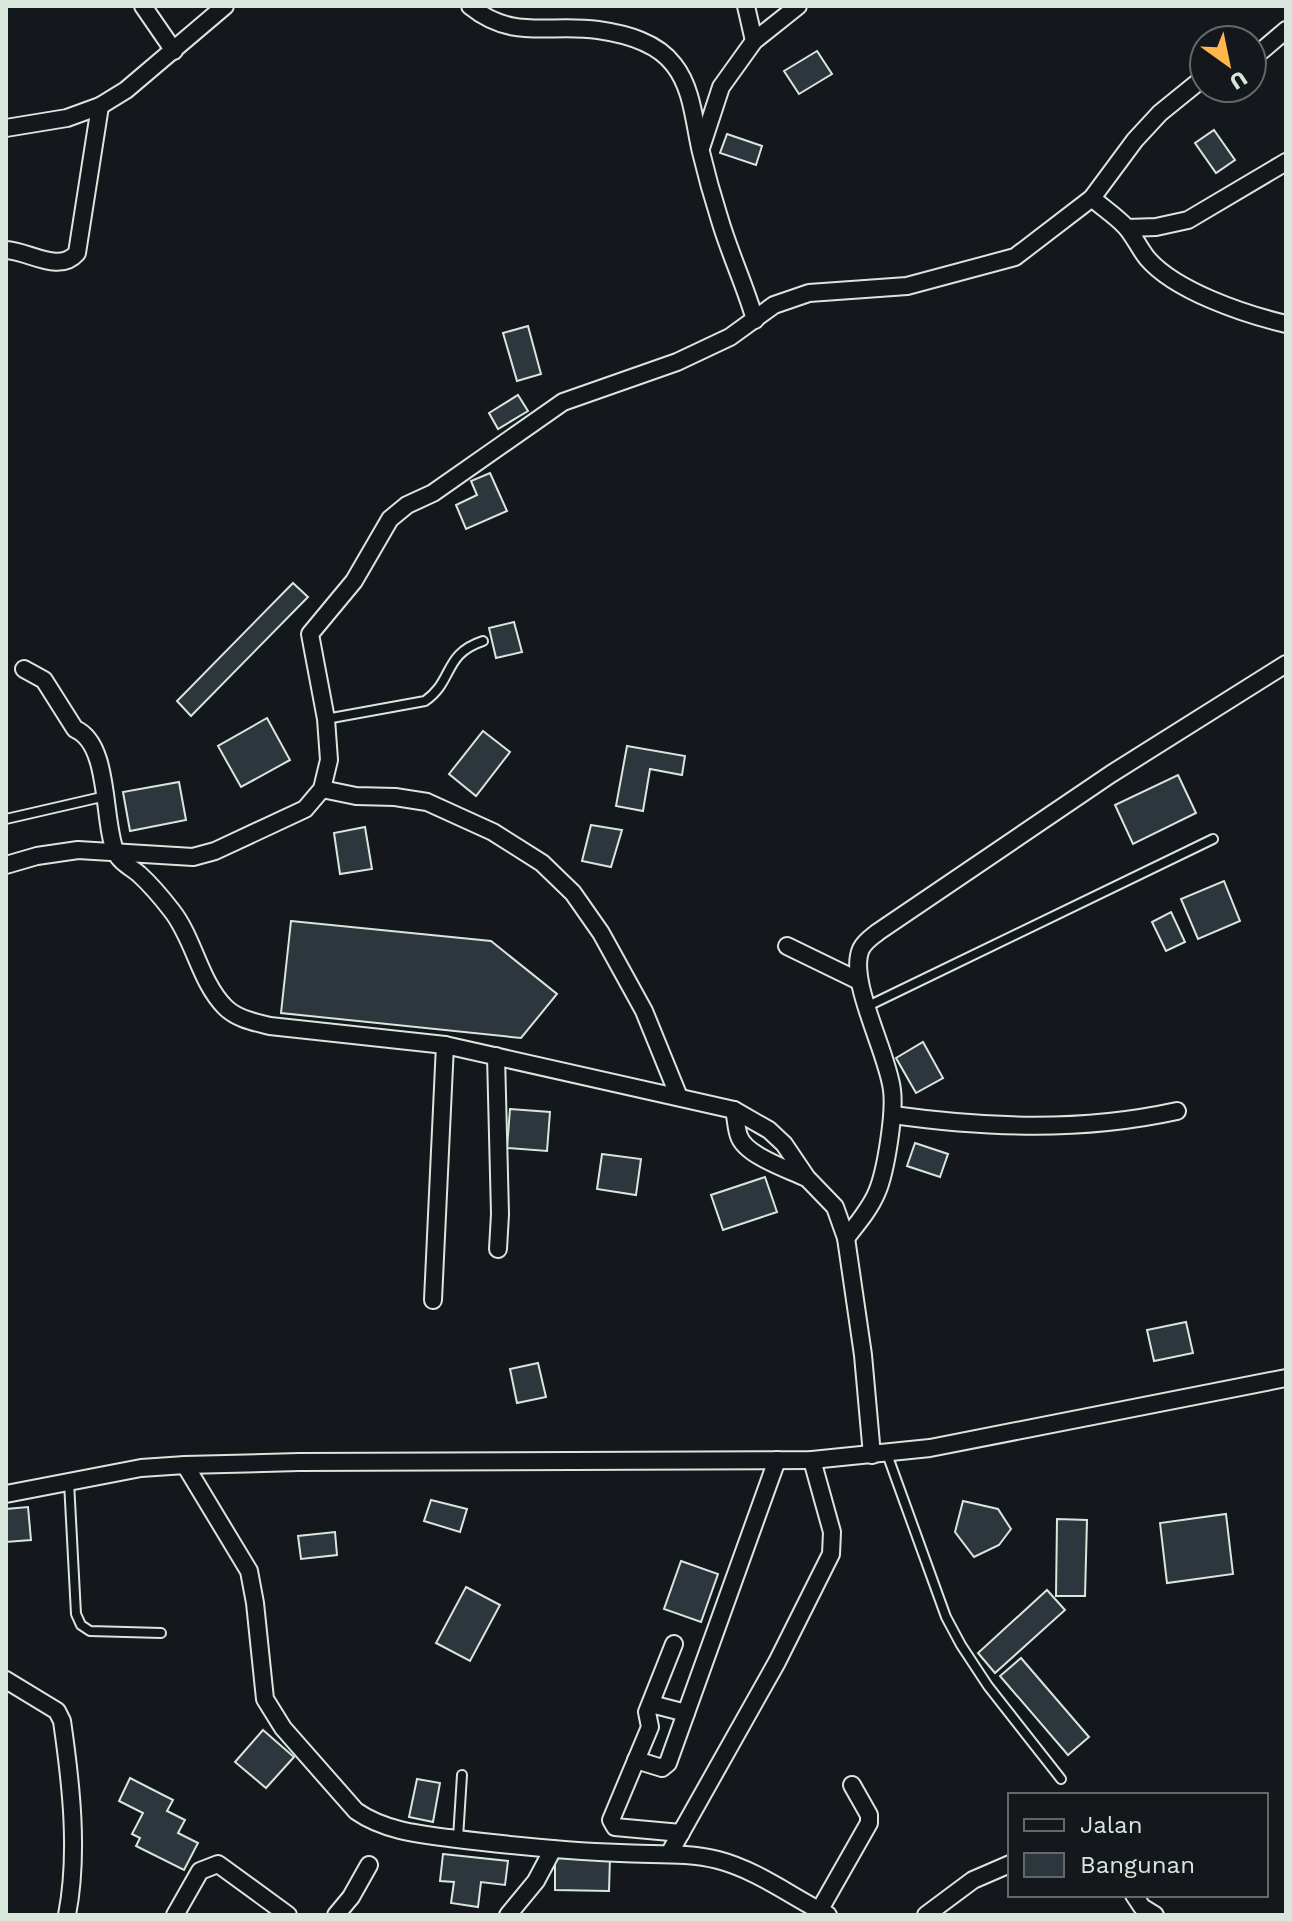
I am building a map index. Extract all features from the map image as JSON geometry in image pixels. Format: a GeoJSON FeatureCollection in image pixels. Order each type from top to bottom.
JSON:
{"type":"FeatureCollection","features":[{"type":"Feature","properties":{"kind":"street"},"geometry":{"type":"LineString","coordinates":[[143,6],[174,51]]}},
{"type":"Feature","properties":{"kind":"street"},"geometry":{"type":"LineString","coordinates":[[6,128],[67,118],[100,106],[126,90],[225,6]]}},
{"type":"Feature","properties":{"kind":"street"},"geometry":{"type":"LineString","coordinates":[[470,6],[486,19],[507,27],[596,30],[632,38],[659,50],[680,74],[687,92],[727,242],[755,320]]}},
{"type":"Feature","properties":{"kind":"street"},"geometry":{"type":"LineString","coordinates":[[746,6],[754,41]]}},
{"type":"Feature","properties":{"kind":"street"},"geometry":{"type":"LineString","coordinates":[[700,149],[721,87],[754,41],[798,6]]}},
{"type":"Feature","properties":{"kind":"street"},"geometry":{"type":"LineString","coordinates":[[1268,45],[1286,30]]}},
{"type":"Feature","properties":{"kind":"street"},"geometry":{"type":"LineString","coordinates":[[6,865],[37,856],[78,850],[176,858],[215,851],[305,809],[322,789],[329,760],[326,719],[310,634],[354,581],[394,514],[433,493],[563,402],[677,362],[730,337],[774,305],[809,293],[907,286],[1005,261],[1023,252],[1092,198],[1135,140],[1160,113],[1188,90]]}},
{"type":"Feature","properties":{"kind":"street"},"geometry":{"type":"LineString","coordinates":[[6,250],[25,252],[58,263],[69,261],[77,253],[100,106]]}},
{"type":"Feature","properties":{"kind":"street"},"geometry":{"type":"LineString","coordinates":[[1127,228],[1156,227],[1188,220],[1286,162]]}},
{"type":"Feature","properties":{"kind":"street"},"geometry":{"type":"LineString","coordinates":[[1092,198],[1127,228],[1146,258],[1165,274],[1225,304],[1286,324]]}},
{"type":"Feature","properties":{"kind":"street"},"geometry":{"type":"LineString","coordinates":[[846,1238],[878,1189],[893,1115],[893,1091],[888,1069],[859,981],[860,951],[878,932],[1111,774],[1286,664]]}},
{"type":"Feature","properties":{"kind":"street"},"geometry":{"type":"LineString","coordinates":[[24,669],[44,680],[75,729],[84,733],[98,757],[116,854],[149,884],[172,911],[188,936],[212,991],[228,1010],[246,1020],[270,1026],[445,1045],[679,1097],[734,1110],[778,1137],[807,1178],[835,1207],[846,1238],[880,1454]]}},
{"type":"Feature","properties":{"kind":"street"},"geometry":{"type":"LineString","coordinates":[[322,789],[356,796],[427,802],[493,832],[542,863],[573,893],[601,933],[644,1011],[679,1097]]}},
{"type":"Feature","properties":{"kind":"street"},"geometry":{"type":"LineString","coordinates":[[787,946],[859,981]]}},
{"type":"Feature","properties":{"kind":"street"},"geometry":{"type":"LineString","coordinates":[[433,1300],[445,1045]]}},
{"type":"Feature","properties":{"kind":"street"},"geometry":{"type":"LineString","coordinates":[[496,1056],[498,1249]]}},
{"type":"Feature","properties":{"kind":"street"},"geometry":{"type":"LineString","coordinates":[[734,1110],[738,1133],[748,1149],[807,1178]]}},
{"type":"Feature","properties":{"kind":"street"},"geometry":{"type":"LineString","coordinates":[[893,1115],[966,1125],[1044,1127],[1104,1124],[1177,1111]]}},
{"type":"Feature","properties":{"kind":"street"},"geometry":{"type":"LineString","coordinates":[[6,1494],[141,1468],[185,1465],[812,1460],[880,1454],[930,1448],[1286,1378]]}},
{"type":"Feature","properties":{"kind":"street"},"geometry":{"type":"LineString","coordinates":[[636,1760],[664,1768],[777,1460]]}},
{"type":"Feature","properties":{"kind":"street"},"geometry":{"type":"LineString","coordinates":[[669,1854],[777,1662],[831,1554],[832,1532],[812,1460]]}},
{"type":"Feature","properties":{"kind":"street"},"geometry":{"type":"LineString","coordinates":[[185,1465],[249,1571],[265,1699],[273,1714],[347,1801],[368,1820],[415,1833],[458,1839],[553,1849],[669,1854],[726,1862],[823,1913],[869,1823],[869,1815],[852,1785]]}},
{"type":"Feature","properties":{"kind":"street"},"geometry":{"type":"LineString","coordinates":[[674,1644],[647,1712],[650,1725],[612,1824],[615,1827],[681,1833]]}},
{"type":"Feature","properties":{"kind":"street"},"geometry":{"type":"LineString","coordinates":[[6,1680],[57,1711],[62,1721],[71,1819],[67,1915]]}},
{"type":"Feature","properties":{"kind":"street"},"geometry":{"type":"LineString","coordinates":[[651,1704],[686,1713]]}},
{"type":"Feature","properties":{"kind":"street"},"geometry":{"type":"LineString","coordinates":[[508,1915],[536,1881],[553,1849]]}},
{"type":"Feature","properties":{"kind":"street"},"geometry":{"type":"LineString","coordinates":[[175,1915],[200,1871],[218,1864],[288,1915]]}},
{"type":"Feature","properties":{"kind":"street"},"geometry":{"type":"LineString","coordinates":[[336,1915],[351,1897],[369,1865]]}},
{"type":"Feature","properties":{"kind":"street"},"geometry":{"type":"LineString","coordinates":[[926,1915],[973,1880],[1008,1865]]}},
{"type":"Feature","properties":{"kind":"street"},"geometry":{"type":"LineString","coordinates":[[1135,1897],[1142,1907],[1155,1915]]}},
{"type":"Feature","properties":{"kind":"lane"},"geometry":{"type":"LineString","coordinates":[[326,719],[425,701],[438,690],[458,654],[470,645],[483,641]]}},
{"type":"Feature","properties":{"kind":"lane"},"geometry":{"type":"LineString","coordinates":[[6,819],[106,796]]}},
{"type":"Feature","properties":{"kind":"lane"},"geometry":{"type":"LineString","coordinates":[[868,1006],[1213,839]]}},
{"type":"Feature","properties":{"kind":"lane"},"geometry":{"type":"LineString","coordinates":[[880,1454],[946,1617],[961,1645],[988,1686],[1061,1779]]}},
{"type":"Feature","properties":{"kind":"lane"},"geometry":{"type":"LineString","coordinates":[[69,1482],[76,1614],[81,1625],[90,1631],[161,1633]]}},
{"type":"Feature","properties":{"kind":"lane"},"geometry":{"type":"LineString","coordinates":[[458,1839],[462,1775]]}},
{"type":"Feature","properties":{"kind":"building"},"geometry":{"type":"Polygon","coordinates":[[[817,51],[832,74],[799,94],[784,71],[817,51]]]}},
{"type":"Feature","properties":{"kind":"building"},"geometry":{"type":"Polygon","coordinates":[[[1214,130],[1235,160],[1216,173],[1195,143],[1214,130]]]}},
{"type":"Feature","properties":{"kind":"building"},"geometry":{"type":"Polygon","coordinates":[[[727,134],[762,146],[756,165],[720,153],[727,134]]]}},
{"type":"Feature","properties":{"kind":"building"},"geometry":{"type":"Polygon","coordinates":[[[528,326],[541,374],[517,381],[503,333],[528,326]]]}},
{"type":"Feature","properties":{"kind":"building"},"geometry":{"type":"Polygon","coordinates":[[[518,395],[528,411],[498,429],[489,413],[518,395]]]}},
{"type":"Feature","properties":{"kind":"building"},"geometry":{"type":"Polygon","coordinates":[[[490,473],[507,511],[466,529],[456,505],[477,495],[471,481],[490,473]]]}},
{"type":"Feature","properties":{"kind":"building"},"geometry":{"type":"Polygon","coordinates":[[[293,583],[308,597],[191,716],[177,701],[293,583]]]}},
{"type":"Feature","properties":{"kind":"building"},"geometry":{"type":"Polygon","coordinates":[[[514,622],[522,652],[496,658],[489,628],[514,622]]]}},
{"type":"Feature","properties":{"kind":"building"},"geometry":{"type":"Polygon","coordinates":[[[267,718],[290,760],[241,787],[218,746],[267,718]]]}},
{"type":"Feature","properties":{"kind":"building"},"geometry":{"type":"Polygon","coordinates":[[[483,731],[510,752],[476,796],[449,774],[483,731]]]}},
{"type":"Feature","properties":{"kind":"building"},"geometry":{"type":"Polygon","coordinates":[[[627,746],[685,756],[682,775],[650,769],[643,811],[616,806],[627,746]]]}},
{"type":"Feature","properties":{"kind":"building"},"geometry":{"type":"Polygon","coordinates":[[[1178,775],[1196,813],[1133,844],[1115,805],[1178,775]]]}},
{"type":"Feature","properties":{"kind":"building"},"geometry":{"type":"Polygon","coordinates":[[[179,782],[186,820],[130,831],[123,792],[179,782]]]}},
{"type":"Feature","properties":{"kind":"building"},"geometry":{"type":"Polygon","coordinates":[[[591,825],[622,830],[611,867],[582,861],[591,825]]]}},
{"type":"Feature","properties":{"kind":"building"},"geometry":{"type":"Polygon","coordinates":[[[365,827],[372,869],[340,874],[334,833],[365,827]]]}},
{"type":"Feature","properties":{"kind":"building"},"geometry":{"type":"Polygon","coordinates":[[[1224,881],[1240,921],[1198,939],[1181,899],[1224,881]]]}},
{"type":"Feature","properties":{"kind":"building"},"geometry":{"type":"Polygon","coordinates":[[[1171,912],[1185,942],[1166,951],[1152,922],[1171,912]]]}},
{"type":"Feature","properties":{"kind":"building"},"geometry":{"type":"Polygon","coordinates":[[[291,921],[491,941],[557,994],[521,1038],[281,1013],[291,921]]]}},
{"type":"Feature","properties":{"kind":"building"},"geometry":{"type":"Polygon","coordinates":[[[923,1042],[943,1078],[916,1093],[896,1058],[923,1042]]]}},
{"type":"Feature","properties":{"kind":"building"},"geometry":{"type":"Polygon","coordinates":[[[510,1109],[550,1112],[547,1151],[507,1148],[510,1109]]]}},
{"type":"Feature","properties":{"kind":"building"},"geometry":{"type":"Polygon","coordinates":[[[915,1143],[948,1154],[940,1177],[907,1166],[915,1143]]]}},
{"type":"Feature","properties":{"kind":"building"},"geometry":{"type":"Polygon","coordinates":[[[602,1154],[641,1159],[636,1195],[597,1189],[602,1154]]]}},
{"type":"Feature","properties":{"kind":"building"},"geometry":{"type":"Polygon","coordinates":[[[765,1177],[777,1212],[723,1230],[711,1195],[765,1177]]]}},
{"type":"Feature","properties":{"kind":"building"},"geometry":{"type":"Polygon","coordinates":[[[1186,1322],[1193,1353],[1154,1361],[1147,1330],[1186,1322]]]}},
{"type":"Feature","properties":{"kind":"building"},"geometry":{"type":"Polygon","coordinates":[[[538,1363],[546,1397],[517,1403],[510,1369],[538,1363]]]}},
{"type":"Feature","properties":{"kind":"building"},"geometry":{"type":"Polygon","coordinates":[[[431,1500],[467,1509],[460,1532],[424,1521],[431,1500]]]}},
{"type":"Feature","properties":{"kind":"building"},"geometry":{"type":"Polygon","coordinates":[[[963,1501],[998,1509],[1011,1529],[999,1545],[974,1557],[955,1532],[963,1501]]]}},
{"type":"Feature","properties":{"kind":"building"},"geometry":{"type":"Polygon","coordinates":[[[28,1507],[31,1540],[6,1542],[6,1509],[28,1507]]]}},
{"type":"Feature","properties":{"kind":"building"},"geometry":{"type":"Polygon","coordinates":[[[1226,1514],[1233,1574],[1167,1583],[1160,1523],[1226,1514]]]}},
{"type":"Feature","properties":{"kind":"building"},"geometry":{"type":"Polygon","coordinates":[[[1057,1519],[1087,1520],[1085,1596],[1056,1596],[1057,1519]]]}},
{"type":"Feature","properties":{"kind":"building"},"geometry":{"type":"Polygon","coordinates":[[[335,1532],[337,1555],[301,1559],[298,1536],[335,1532]]]}},
{"type":"Feature","properties":{"kind":"building"},"geometry":{"type":"Polygon","coordinates":[[[681,1561],[718,1574],[701,1622],[664,1609],[681,1561]]]}},
{"type":"Feature","properties":{"kind":"building"},"geometry":{"type":"Polygon","coordinates":[[[466,1587],[500,1605],[470,1661],[436,1643],[466,1587]]]}},
{"type":"Feature","properties":{"kind":"building"},"geometry":{"type":"Polygon","coordinates":[[[1047,1590],[1065,1610],[995,1673],[978,1653],[1047,1590]]]}},
{"type":"Feature","properties":{"kind":"building"},"geometry":{"type":"Polygon","coordinates":[[[1021,1658],[1089,1737],[1068,1755],[1000,1676],[1021,1658]]]}},
{"type":"Feature","properties":{"kind":"building"},"geometry":{"type":"Polygon","coordinates":[[[263,1730],[294,1757],[266,1788],[235,1762],[263,1730]]]}},
{"type":"Feature","properties":{"kind":"building"},"geometry":{"type":"Polygon","coordinates":[[[130,1778],[173,1800],[167,1811],[185,1820],[178,1833],[198,1843],[184,1870],[136,1846],[140,1838],[132,1834],[143,1813],[119,1801],[130,1778]]]}},
{"type":"Feature","properties":{"kind":"building"},"geometry":{"type":"Polygon","coordinates":[[[417,1779],[440,1783],[433,1822],[409,1817],[417,1779]]]}},
{"type":"Feature","properties":{"kind":"building"},"geometry":{"type":"Polygon","coordinates":[[[443,1854],[508,1861],[505,1885],[481,1882],[478,1907],[451,1903],[454,1882],[440,1881],[443,1854]]]}},
{"type":"Feature","properties":{"kind":"building"},"geometry":{"type":"Polygon","coordinates":[[[555,1856],[610,1857],[609,1891],[555,1890],[555,1856]]]}}]}
